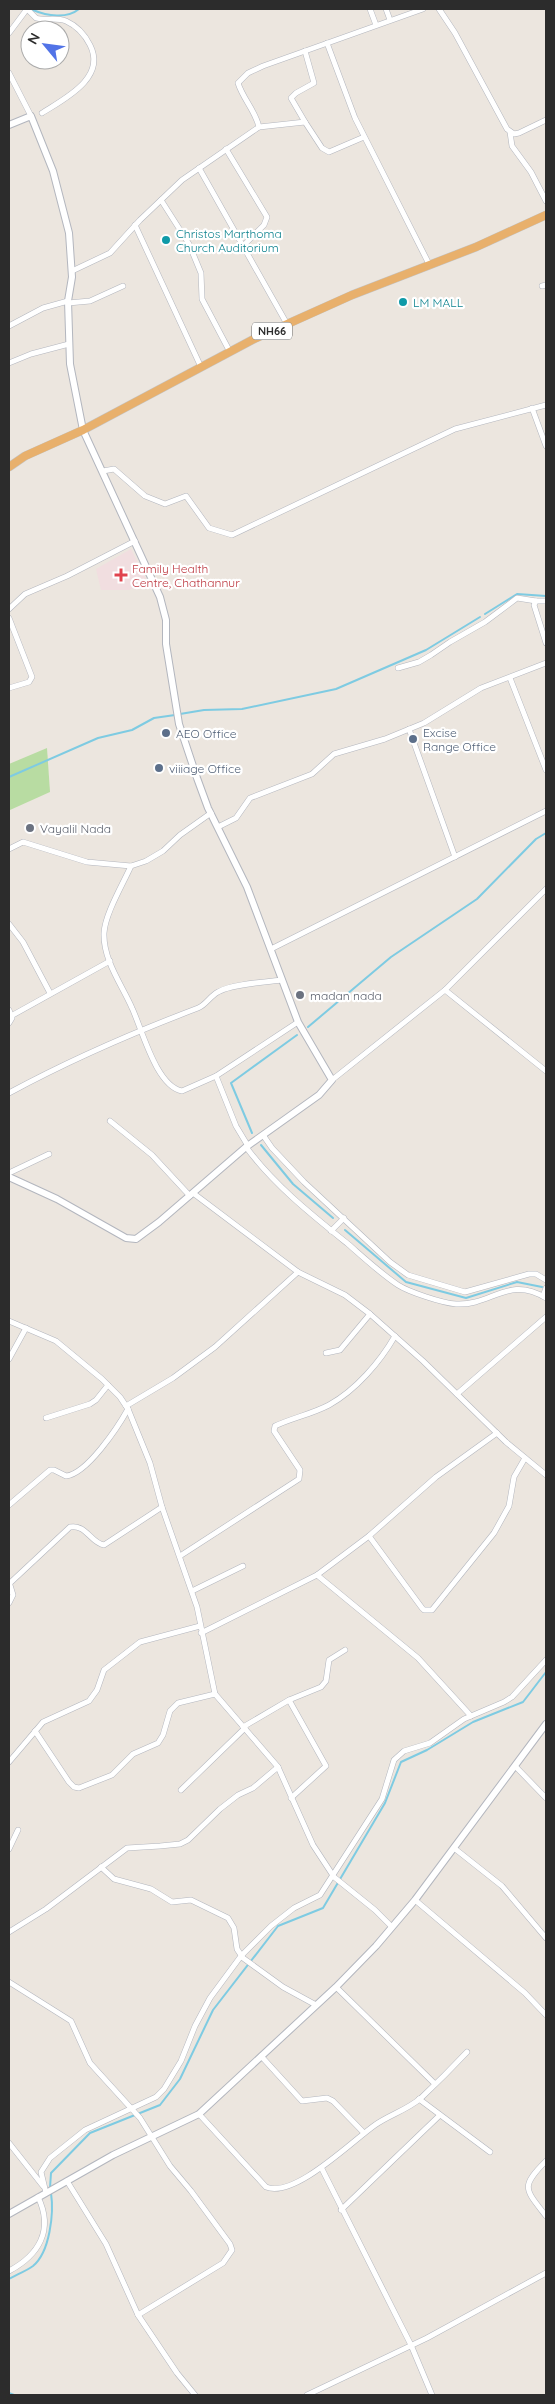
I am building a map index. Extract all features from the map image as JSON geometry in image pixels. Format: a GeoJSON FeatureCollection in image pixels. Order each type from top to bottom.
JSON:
{"type":"FeatureCollection","features":[{"type":"Feature","properties":{"kind":"highway","name":"NH66"},"geometry":{"type":"LineString","coordinates":[[9,467],[25,456],[84,430],[201,367],[287,324],[352,295],[430,266],[546,215]]}},
{"type":"Feature","properties":{"kind":"street"},"geometry":{"type":"LineString","coordinates":[[9,33],[27,9],[36,18],[56,18],[77,28],[86,38],[92,50],[94,60],[92,68],[80,88],[42,113]]}},
{"type":"Feature","properties":{"kind":"street"},"geometry":{"type":"LineString","coordinates":[[370,9],[376,25]]}},
{"type":"Feature","properties":{"kind":"street"},"geometry":{"type":"LineString","coordinates":[[386,9],[390,20]]}},
{"type":"Feature","properties":{"kind":"street"},"geometry":{"type":"LineString","coordinates":[[259,127],[256,115],[241,94],[238,83],[248,73],[423,9]]}},
{"type":"Feature","properties":{"kind":"street"},"geometry":{"type":"LineString","coordinates":[[439,9],[455,33],[510,132],[512,146],[531,172],[546,201]]}},
{"type":"Feature","properties":{"kind":"street"},"geometry":{"type":"LineString","coordinates":[[328,43],[355,118],[430,266]]}},
{"type":"Feature","properties":{"kind":"street"},"geometry":{"type":"LineString","coordinates":[[305,51],[314,83],[291,98],[322,148],[329,152],[364,137]]}},
{"type":"Feature","properties":{"kind":"street"},"geometry":{"type":"LineString","coordinates":[[9,73],[31,116],[53,170],[69,233],[72,271],[68,302],[70,364],[84,430],[160,597],[166,620],[166,644],[179,724],[211,813],[238,864],[298,1022],[332,1080]]}},
{"type":"Feature","properties":{"kind":"street"},"geometry":{"type":"LineString","coordinates":[[9,125],[31,116]]}},
{"type":"Feature","properties":{"kind":"street"},"geometry":{"type":"LineString","coordinates":[[510,132],[519,133],[546,120]]}},
{"type":"Feature","properties":{"kind":"street"},"geometry":{"type":"LineString","coordinates":[[72,271],[110,253],[135,225],[182,180],[259,127],[305,122]]}},
{"type":"Feature","properties":{"kind":"street"},"geometry":{"type":"LineString","coordinates":[[226,150],[267,217],[264,225],[243,246]]}},
{"type":"Feature","properties":{"kind":"street"},"geometry":{"type":"LineString","coordinates":[[199,168],[287,324]]}},
{"type":"Feature","properties":{"kind":"street"},"geometry":{"type":"LineString","coordinates":[[161,200],[193,252],[201,274],[202,299],[230,352]]}},
{"type":"Feature","properties":{"kind":"street"},"geometry":{"type":"LineString","coordinates":[[135,225],[201,367]]}},
{"type":"Feature","properties":{"kind":"street"},"geometry":{"type":"LineString","coordinates":[[9,326],[43,308],[68,302],[90,301],[122,286]]}},
{"type":"Feature","properties":{"kind":"street"},"geometry":{"type":"LineString","coordinates":[[9,363],[31,354],[69,344]]}},
{"type":"Feature","properties":{"kind":"street"},"geometry":{"type":"LineString","coordinates":[[103,471],[114,468],[145,496],[165,504],[186,496],[209,528],[232,535],[455,429],[546,405]]}},
{"type":"Feature","properties":{"kind":"street"},"geometry":{"type":"LineString","coordinates":[[532,408],[546,446]]}},
{"type":"Feature","properties":{"kind":"street"},"geometry":{"type":"LineString","coordinates":[[9,609],[25,594],[67,576],[135,541]]}},
{"type":"Feature","properties":{"kind":"street"},"geometry":{"type":"LineString","coordinates":[[398,668],[418,662],[431,655],[490,618],[517,598],[536,601],[546,600]]}},
{"type":"Feature","properties":{"kind":"street"},"geometry":{"type":"LineString","coordinates":[[536,601],[534,605],[546,643]]}},
{"type":"Feature","properties":{"kind":"street"},"geometry":{"type":"LineString","coordinates":[[9,618],[10,631],[32,680],[9,688]]}},
{"type":"Feature","properties":{"kind":"street"},"geometry":{"type":"LineString","coordinates":[[218,828],[236,818],[250,798],[312,774],[334,754],[385,739],[409,729],[424,722],[465,696],[546,663]]}},
{"type":"Feature","properties":{"kind":"street"},"geometry":{"type":"LineString","coordinates":[[510,678],[546,770]]}},
{"type":"Feature","properties":{"kind":"street"},"geometry":{"type":"LineString","coordinates":[[409,729],[455,856]]}},
{"type":"Feature","properties":{"kind":"street"},"geometry":{"type":"LineString","coordinates":[[270,949],[546,810]]}},
{"type":"Feature","properties":{"kind":"street"},"geometry":{"type":"LineString","coordinates":[[9,850],[23,842],[87,862],[131,866],[146,861],[163,851],[180,835],[211,813]]}},
{"type":"Feature","properties":{"kind":"street"},"geometry":{"type":"LineString","coordinates":[[131,866],[104,934],[110,961],[141,1030],[144,1043],[154,1061],[177,1090],[187,1090],[216,1076],[298,1022]]}},
{"type":"Feature","properties":{"kind":"street"},"geometry":{"type":"LineString","coordinates":[[9,1177],[57,1199],[131,1240],[142,1236],[247,1147],[318,1095],[332,1080],[445,990],[546,889]]}},
{"type":"Feature","properties":{"kind":"street"},"geometry":{"type":"LineString","coordinates":[[9,924],[23,942],[50,993]]}},
{"type":"Feature","properties":{"kind":"street"},"geometry":{"type":"LineString","coordinates":[[9,1023],[10,1013],[110,961]]}},
{"type":"Feature","properties":{"kind":"street"},"geometry":{"type":"LineString","coordinates":[[9,1093],[59,1066],[141,1030],[201,1007],[218,991],[248,984],[282,980]]}},
{"type":"Feature","properties":{"kind":"street"},"geometry":{"type":"LineString","coordinates":[[445,990],[546,1071]]}},
{"type":"Feature","properties":{"kind":"street"},"geometry":{"type":"LineString","coordinates":[[216,1076],[236,1126],[247,1147],[268,1173],[332,1230],[400,1286],[453,1304],[465,1304],[517,1288],[526,1288],[545,1294]]}},
{"type":"Feature","properties":{"kind":"street"},"geometry":{"type":"LineString","coordinates":[[110,1121],[152,1155],[192,1195],[298,1272],[344,1295],[370,1314],[458,1394],[497,1433],[546,1475]]}},
{"type":"Feature","properties":{"kind":"street"},"geometry":{"type":"LineString","coordinates":[[263,1135],[272,1148],[304,1182],[343,1220],[401,1271],[457,1290],[472,1291],[529,1274],[536,1274],[546,1280]]}},
{"type":"Feature","properties":{"kind":"street"},"geometry":{"type":"LineString","coordinates":[[9,1172],[49,1154]]}},
{"type":"Feature","properties":{"kind":"street"},"geometry":{"type":"LineString","coordinates":[[332,1230],[343,1220]]}},
{"type":"Feature","properties":{"kind":"street"},"geometry":{"type":"LineString","coordinates":[[9,1505],[50,1470],[66,1476],[75,1473],[112,1436],[127,1407],[172,1378],[215,1346],[298,1272]]}},
{"type":"Feature","properties":{"kind":"street"},"geometry":{"type":"LineString","coordinates":[[326,1352],[340,1350],[370,1314]]}},
{"type":"Feature","properties":{"kind":"street"},"geometry":{"type":"LineString","coordinates":[[458,1394],[546,1316]]}},
{"type":"Feature","properties":{"kind":"street"},"geometry":{"type":"LineString","coordinates":[[9,1321],[56,1341],[108,1385],[127,1407],[150,1463],[162,1507],[192,1591],[215,1694],[278,1766],[313,1845],[333,1876],[375,1910],[392,1927]]}},
{"type":"Feature","properties":{"kind":"street"},"geometry":{"type":"LineString","coordinates":[[9,1359],[26,1328]]}},
{"type":"Feature","properties":{"kind":"street"},"geometry":{"type":"LineString","coordinates":[[180,1556],[299,1479],[300,1470],[274,1431],[275,1426],[305,1416],[339,1397],[380,1360],[395,1336]]}},
{"type":"Feature","properties":{"kind":"street"},"geometry":{"type":"LineString","coordinates":[[46,1418],[90,1404],[96,1400],[108,1385]]}},
{"type":"Feature","properties":{"kind":"street"},"geometry":{"type":"LineString","coordinates":[[201,1633],[317,1575],[369,1536],[436,1477],[497,1433]]}},
{"type":"Feature","properties":{"kind":"street"},"geometry":{"type":"LineString","coordinates":[[369,1536],[422,1608],[424,1610],[432,1610],[494,1533],[509,1506],[514,1477],[526,1458]]}},
{"type":"Feature","properties":{"kind":"street"},"geometry":{"type":"LineString","coordinates":[[9,1604],[13,1595],[9,1582],[72,1526],[84,1530],[99,1544],[104,1545],[162,1507]]}},
{"type":"Feature","properties":{"kind":"street"},"geometry":{"type":"LineString","coordinates":[[192,1591],[243,1566]]}},
{"type":"Feature","properties":{"kind":"street"},"geometry":{"type":"LineString","coordinates":[[317,1575],[418,1658],[471,1716]]}},
{"type":"Feature","properties":{"kind":"street"},"geometry":{"type":"LineString","coordinates":[[9,1762],[35,1731],[50,1719],[89,1701],[97,1690],[104,1670],[140,1642],[200,1626]]}},
{"type":"Feature","properties":{"kind":"street"},"geometry":{"type":"LineString","coordinates":[[181,1790],[244,1728],[289,1700],[324,1684],[330,1660],[345,1650]]}},
{"type":"Feature","properties":{"kind":"street"},"geometry":{"type":"LineString","coordinates":[[48,2190],[41,2172],[50,2158],[85,2130],[156,2097],[172,2080],[210,1998],[242,1957],[271,1926],[294,1908],[320,1895],[382,1799],[394,1760],[404,1752],[430,1743],[464,1718],[496,1706],[512,1697],[546,1660]]}},
{"type":"Feature","properties":{"kind":"street"},"geometry":{"type":"LineString","coordinates":[[35,1731],[69,1782],[74,1787],[79,1788],[112,1775],[133,1754],[158,1743],[163,1735],[170,1711],[178,1703],[215,1694]]}},
{"type":"Feature","properties":{"kind":"street"},"geometry":{"type":"LineString","coordinates":[[289,1700],[326,1766],[291,1798]]}},
{"type":"Feature","properties":{"kind":"street"},"geometry":{"type":"LineString","coordinates":[[9,2214],[38,2198],[48,2190],[67,2182],[113,2155],[199,2114],[336,1987],[392,1927],[415,1900],[546,1724]]}},
{"type":"Feature","properties":{"kind":"street"},"geometry":{"type":"LineString","coordinates":[[9,1932],[46,1909],[127,1848],[160,1846],[188,1840],[220,1809],[238,1795],[253,1788],[278,1766]]}},
{"type":"Feature","properties":{"kind":"street"},"geometry":{"type":"LineString","coordinates":[[515,1766],[546,1798]]}},
{"type":"Feature","properties":{"kind":"street"},"geometry":{"type":"LineString","coordinates":[[9,1849],[18,1830]]}},
{"type":"Feature","properties":{"kind":"street"},"geometry":{"type":"LineString","coordinates":[[454,1848],[502,1886],[546,1938]]}},
{"type":"Feature","properties":{"kind":"street"},"geometry":{"type":"LineString","coordinates":[[101,1867],[114,1879],[152,1889],[172,1902],[191,1900],[228,1918],[234,1928],[237,1949],[242,1957],[252,1966],[316,2005]]}},
{"type":"Feature","properties":{"kind":"street"},"geometry":{"type":"LineString","coordinates":[[415,1900],[525,1993],[546,2015]]}},
{"type":"Feature","properties":{"kind":"street"},"geometry":{"type":"LineString","coordinates":[[9,1982],[71,2021],[90,2063],[140,2118],[170,2166],[204,2207],[232,2250],[224,2263],[138,2315]]}},
{"type":"Feature","properties":{"kind":"street"},"geometry":{"type":"LineString","coordinates":[[336,1987],[435,2084]]}},
{"type":"Feature","properties":{"kind":"street"},"geometry":{"type":"LineString","coordinates":[[199,2114],[266,2187],[271,2189],[282,2188],[322,2169],[364,2133],[419,2099],[467,2052]]}},
{"type":"Feature","properties":{"kind":"street"},"geometry":{"type":"LineString","coordinates":[[261,2056],[302,2101],[327,2098],[333,2101],[364,2133]]}},
{"type":"Feature","properties":{"kind":"street"},"geometry":{"type":"LineString","coordinates":[[419,2099],[490,2152]]}},
{"type":"Feature","properties":{"kind":"street"},"geometry":{"type":"LineString","coordinates":[[341,2210],[440,2115]]}},
{"type":"Feature","properties":{"kind":"street"},"geometry":{"type":"LineString","coordinates":[[9,2143],[48,2190]]}},
{"type":"Feature","properties":{"kind":"street"},"geometry":{"type":"LineString","coordinates":[[546,2161],[530,2179],[528,2189],[529,2194],[546,2216]]}},
{"type":"Feature","properties":{"kind":"street"},"geometry":{"type":"LineString","coordinates":[[322,2169],[341,2210],[411,2345],[432,2395]]}},
{"type":"Feature","properties":{"kind":"street"},"geometry":{"type":"LineString","coordinates":[[67,2182],[106,2244],[138,2315],[177,2373],[195,2395]]}},
{"type":"Feature","properties":{"kind":"street"},"geometry":{"type":"LineString","coordinates":[[9,2271],[32,2256],[41,2242],[45,2213],[38,2198]]}},
{"type":"Feature","properties":{"kind":"street"},"geometry":{"type":"LineString","coordinates":[[309,2395],[411,2345],[546,2273]]}},
{"type":"Feature","properties":{"kind":"shaded area","name":"Family Health Centre, Chathannur"},"geometry":{"type":"Polygon","coordinates":[[[131,549],[147,581],[129,590],[101,590],[96,569],[131,549]]]}},
{"type":"Feature","properties":{"kind":"green space"},"geometry":{"type":"Polygon","coordinates":[[[47,748],[50,792],[10,810],[9,764],[47,748]]]}},
{"type":"Feature","properties":{"kind":"waterway"},"geometry":{"type":"LineString","coordinates":[[33,10],[57,16],[69,14],[79,9]]}},
{"type":"Feature","properties":{"kind":"waterway"},"geometry":{"type":"LineString","coordinates":[[485,614],[517,594],[546,596]]}},
{"type":"Feature","properties":{"kind":"waterway"},"geometry":{"type":"LineString","coordinates":[[180,714],[204,710],[242,709],[336,689],[426,650],[480,617]]}},
{"type":"Feature","properties":{"kind":"waterway"},"geometry":{"type":"LineString","coordinates":[[9,777],[98,738],[132,730],[154,718],[175,715]]}},
{"type":"Feature","properties":{"kind":"waterway"},"geometry":{"type":"LineString","coordinates":[[308,1027],[391,957],[477,899],[536,839],[546,833]]}},
{"type":"Feature","properties":{"kind":"waterway"},"geometry":{"type":"LineString","coordinates":[[252,1133],[231,1083],[297,1035]]}},
{"type":"Feature","properties":{"kind":"waterway"},"geometry":{"type":"LineString","coordinates":[[261,1145],[293,1184],[333,1218]]}},
{"type":"Feature","properties":{"kind":"waterway"},"geometry":{"type":"LineString","coordinates":[[345,1230],[406,1282],[466,1298],[517,1282],[542,1287]]}},
{"type":"Feature","properties":{"kind":"waterway"},"geometry":{"type":"LineString","coordinates":[[50,2188],[51,2173],[90,2133],[160,2105],[180,2079],[213,2010],[278,1926],[323,1908],[385,1803],[401,1762],[427,1750],[473,1722],[523,1702],[546,1672]]}},
{"type":"Feature","properties":{"kind":"waterway"},"geometry":{"type":"LineString","coordinates":[[9,2279],[33,2266],[43,2252],[50,2232],[51,2193]]}},
{"type":"Feature","properties":{"kind":"waterway"},"geometry":{"type":"LineString","coordinates":[[9,2393],[14,2395]]}},
{"type":"Feature","properties":{"kind":"place","name":"Christos Marthoma Church Auditorium"},"geometry":{"type":"Point","coordinates":[166,240]}},
{"type":"Feature","properties":{"kind":"place","name":"LM MALL"},"geometry":{"type":"Point","coordinates":[403,302]}},
{"type":"Feature","properties":{"kind":"place","name":"Family Health Centre, Chathannur"},"geometry":{"type":"Point","coordinates":[121,575]}},
{"type":"Feature","properties":{"kind":"place","name":"AEO Office"},"geometry":{"type":"Point","coordinates":[166,733]}},
{"type":"Feature","properties":{"kind":"place","name":"Excise Range Office"},"geometry":{"type":"Point","coordinates":[413,739]}},
{"type":"Feature","properties":{"kind":"place","name":"viiiage Office"},"geometry":{"type":"Point","coordinates":[159,768]}},
{"type":"Feature","properties":{"kind":"place","name":"Vayalil Nada"},"geometry":{"type":"Point","coordinates":[30,828]}},
{"type":"Feature","properties":{"kind":"place","name":"madan nada"},"geometry":{"type":"Point","coordinates":[300,995]}}]}
